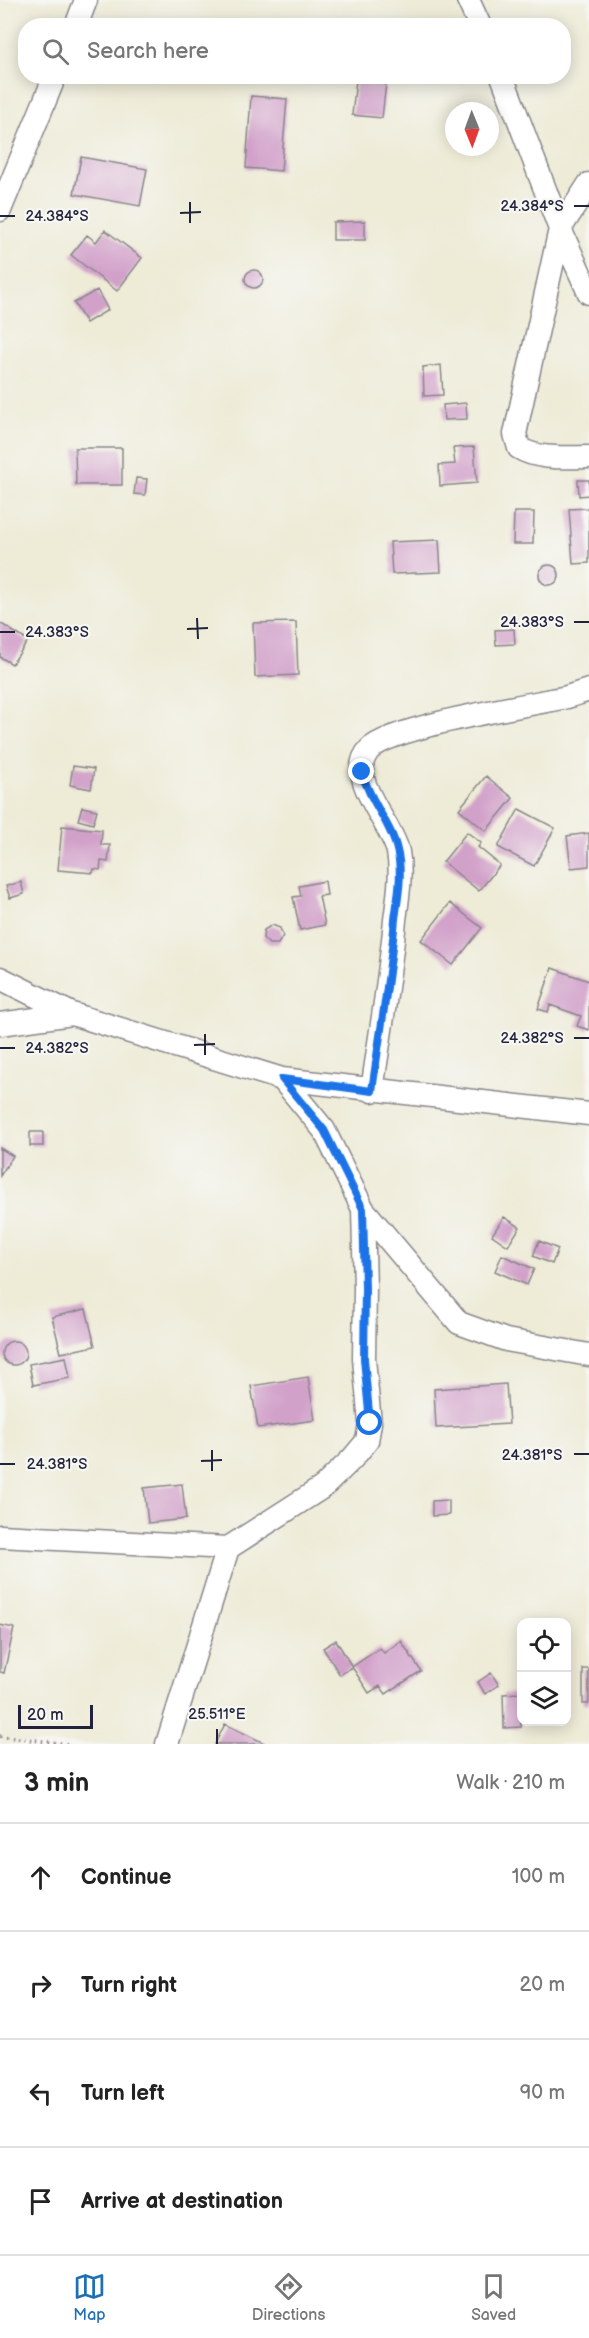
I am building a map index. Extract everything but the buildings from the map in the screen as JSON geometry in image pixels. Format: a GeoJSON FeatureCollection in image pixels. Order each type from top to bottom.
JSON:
{"type":"FeatureCollection","features":[{"type":"Feature","properties":{"kind":"street"},"geometry":{"type":"LineString","coordinates":[[79,18],[86,0]]}},
{"type":"Feature","properties":{"kind":"street"},"geometry":{"type":"LineString","coordinates":[[468,0],[476,18]]}},
{"type":"Feature","properties":{"kind":"street"},"geometry":{"type":"LineString","coordinates":[[0,210],[52,84]]}},
{"type":"Feature","properties":{"kind":"street"},"geometry":{"type":"LineString","coordinates":[[505,84],[560,229],[589,292]]}},
{"type":"Feature","properties":{"kind":"street"},"geometry":{"type":"LineString","coordinates":[[589,184],[560,229],[515,434],[519,448],[527,453],[540,456],[589,457]]}},
{"type":"Feature","properties":{"kind":"street"},"geometry":{"type":"LineString","coordinates":[[372,1091],[391,961],[400,874],[398,852],[392,836],[366,787],[362,772],[363,758],[371,747],[393,736],[424,727],[567,698],[589,690]]}},
{"type":"Feature","properties":{"kind":"street"},"geometry":{"type":"LineString","coordinates":[[0,978],[72,1014],[282,1079],[589,1114]]}},
{"type":"Feature","properties":{"kind":"street"},"geometry":{"type":"LineString","coordinates":[[0,1024],[72,1014]]}},
{"type":"Feature","properties":{"kind":"street"},"geometry":{"type":"LineString","coordinates":[[282,1079],[324,1130],[363,1209],[459,1323],[506,1340],[589,1355]]}},
{"type":"Feature","properties":{"kind":"street"},"geometry":{"type":"LineString","coordinates":[[0,1536],[228,1548],[323,1487],[352,1459],[367,1440],[370,1423],[364,1359],[363,1209]]}},
{"type":"Feature","properties":{"kind":"street"},"geometry":{"type":"LineString","coordinates":[[167,1744],[228,1548]]}},
{"type":"Feature","properties":{"kind":"path"},"geometry":{"type":"LineString","coordinates":[[0,1736],[67,1744]]}},
{"type":"Feature","properties":{"kind":"route"},"geometry":{"type":"LineString","coordinates":[[362,772],[366,787],[398,852],[400,874],[391,961],[372,1091],[282,1079],[324,1130],[363,1209],[364,1359],[370,1423]]}}]}
